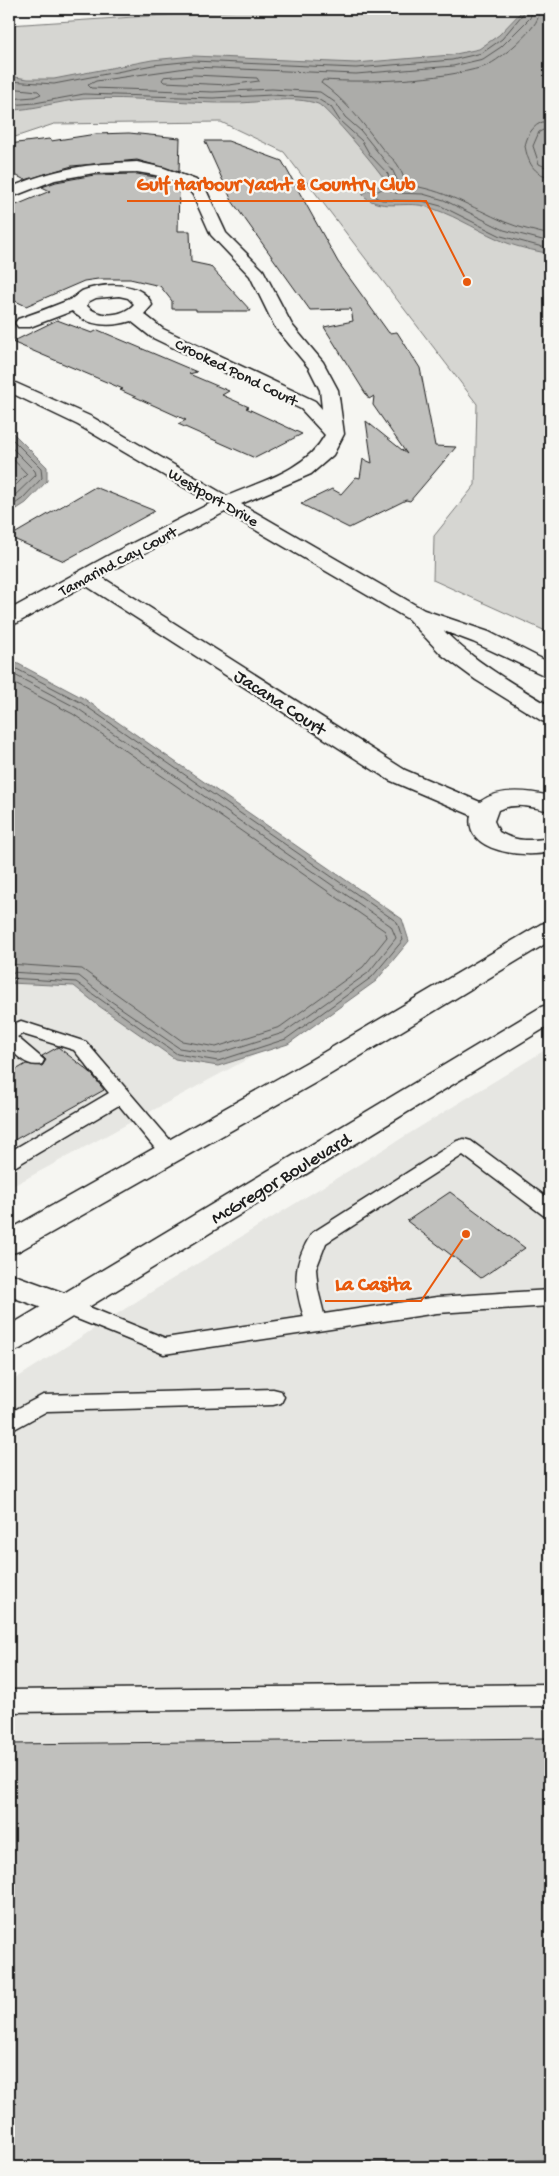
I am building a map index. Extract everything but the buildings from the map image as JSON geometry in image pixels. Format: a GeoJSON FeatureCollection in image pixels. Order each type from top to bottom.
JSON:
{"type":"FeatureCollection","features":[{"type":"Feature","properties":{"kind":"street"},"geometry":{"type":"LineString","coordinates":[[9,193],[51,176],[94,168],[145,169],[178,177],[191,183],[200,193],[218,235],[256,274],[284,327],[318,366],[329,390],[335,434]]}},
{"type":"Feature","properties":{"kind":"street"},"geometry":{"type":"LineString","coordinates":[[24,324],[78,303],[89,295],[120,291],[138,296],[143,305],[134,314],[115,318],[95,318],[81,312],[78,303]]}},
{"type":"Feature","properties":{"kind":"street","name":"Crooked Pond Court"},"geometry":{"type":"LineString","coordinates":[[134,314],[157,333],[308,405],[335,434]]}},
{"type":"Feature","properties":{"kind":"street","name":"Westport Drive"},"geometry":{"type":"LineString","coordinates":[[9,385],[85,421],[416,615],[481,636],[550,671]]}},
{"type":"Feature","properties":{"kind":"street","name":"Tamarind Cay Court"},"geometry":{"type":"LineString","coordinates":[[9,618],[85,576],[226,503],[304,470],[326,451],[335,434]]}},
{"type":"Feature","properties":{"kind":"street","name":"Jacana Court"},"geometry":{"type":"LineString","coordinates":[[85,576],[397,775],[484,812]]}},
{"type":"Feature","properties":{"kind":"street","name":"Westport Drive"},"geometry":{"type":"LineString","coordinates":[[416,615],[450,650],[484,675],[550,716]]}},
{"type":"Feature","properties":{"kind":"street"},"geometry":{"type":"LineString","coordinates":[[550,804],[529,797],[515,797],[496,803],[484,812],[482,821],[484,829],[490,837],[501,843],[528,849],[550,845]]}},
{"type":"Feature","properties":{"kind":"street"},"geometry":{"type":"LineString","coordinates":[[9,1243],[319,1068],[550,930]]}},
{"type":"Feature","properties":{"kind":"street","name":"McGregor Boulevard"},"geometry":{"type":"LineString","coordinates":[[9,1341],[550,1013]]}},
{"type":"Feature","properties":{"kind":"street"},"geometry":{"type":"LineString","coordinates":[[9,1284],[67,1306]]}},
{"type":"Feature","properties":{"kind":"lane"},"geometry":{"type":"LineString","coordinates":[[9,1033],[21,1027],[80,1046],[170,1152]]}},
{"type":"Feature","properties":{"kind":"lane"},"geometry":{"type":"LineString","coordinates":[[9,1040],[35,1060]]}},
{"type":"Feature","properties":{"kind":"lane"},"geometry":{"type":"LineString","coordinates":[[9,1161],[92,1105],[121,1095]]}},
{"type":"Feature","properties":{"kind":"lane"},"geometry":{"type":"LineString","coordinates":[[317,1323],[309,1301],[305,1271],[307,1257],[319,1238],[464,1146],[550,1210]]}},
{"type":"Feature","properties":{"kind":"lane"},"geometry":{"type":"LineString","coordinates":[[67,1306],[164,1346],[437,1305],[550,1298]]}},
{"type":"Feature","properties":{"kind":"lane"},"geometry":{"type":"LineString","coordinates":[[9,1422],[43,1403],[273,1397]]}},
{"type":"Feature","properties":{"kind":"lane"},"geometry":{"type":"LineString","coordinates":[[9,1701],[550,1695]]}},
{"type":"Feature","properties":{"kind":"shaded area"},"geometry":{"type":"Polygon","coordinates":[[[259,9],[550,9],[550,137],[544,146],[550,161],[550,633],[433,580],[434,536],[475,485],[477,404],[284,152],[221,122],[54,124],[9,139],[9,25],[259,9]]]}},
{"type":"Feature","properties":{"kind":"shaded area"},"geometry":{"type":"Polygon","coordinates":[[[9,983],[74,986],[99,1006],[218,1066],[257,1054],[9,1188],[9,983]]]}},
{"type":"Feature","properties":{"kind":"shaded area"},"geometry":{"type":"Polygon","coordinates":[[[550,1047],[550,2167],[9,2167],[9,1383],[156,1289],[550,1047]]]}},
{"type":"Feature","properties":{"kind":"water"},"geometry":{"type":"Polygon","coordinates":[[[524,9],[550,9],[550,137],[544,146],[550,161],[550,254],[504,242],[434,209],[416,205],[376,203],[368,199],[362,194],[386,182],[383,176],[323,108],[318,104],[308,101],[216,103],[102,98],[74,100],[28,109],[9,110],[9,76],[28,79],[54,79],[152,60],[193,56],[356,63],[451,55],[479,49],[499,35],[524,9]]]}},
{"type":"Feature","properties":{"kind":"water"},"geometry":{"type":"Polygon","coordinates":[[[9,429],[47,467],[47,481],[26,503],[9,514],[9,429]]]}},
{"type":"Feature","properties":{"kind":"water"},"geometry":{"type":"Polygon","coordinates":[[[9,659],[83,698],[402,919],[409,941],[376,981],[288,1044],[218,1066],[175,1059],[99,1006],[74,986],[9,983],[9,659]]]}},
{"type":"Feature","properties":{"kind":"place","name":"Gulf Harbour Yacht & Country Club"},"geometry":{"type":"Point","coordinates":[467,282]}},
{"type":"Feature","properties":{"kind":"place","name":"La Casita"},"geometry":{"type":"Point","coordinates":[466,1234]}}]}
